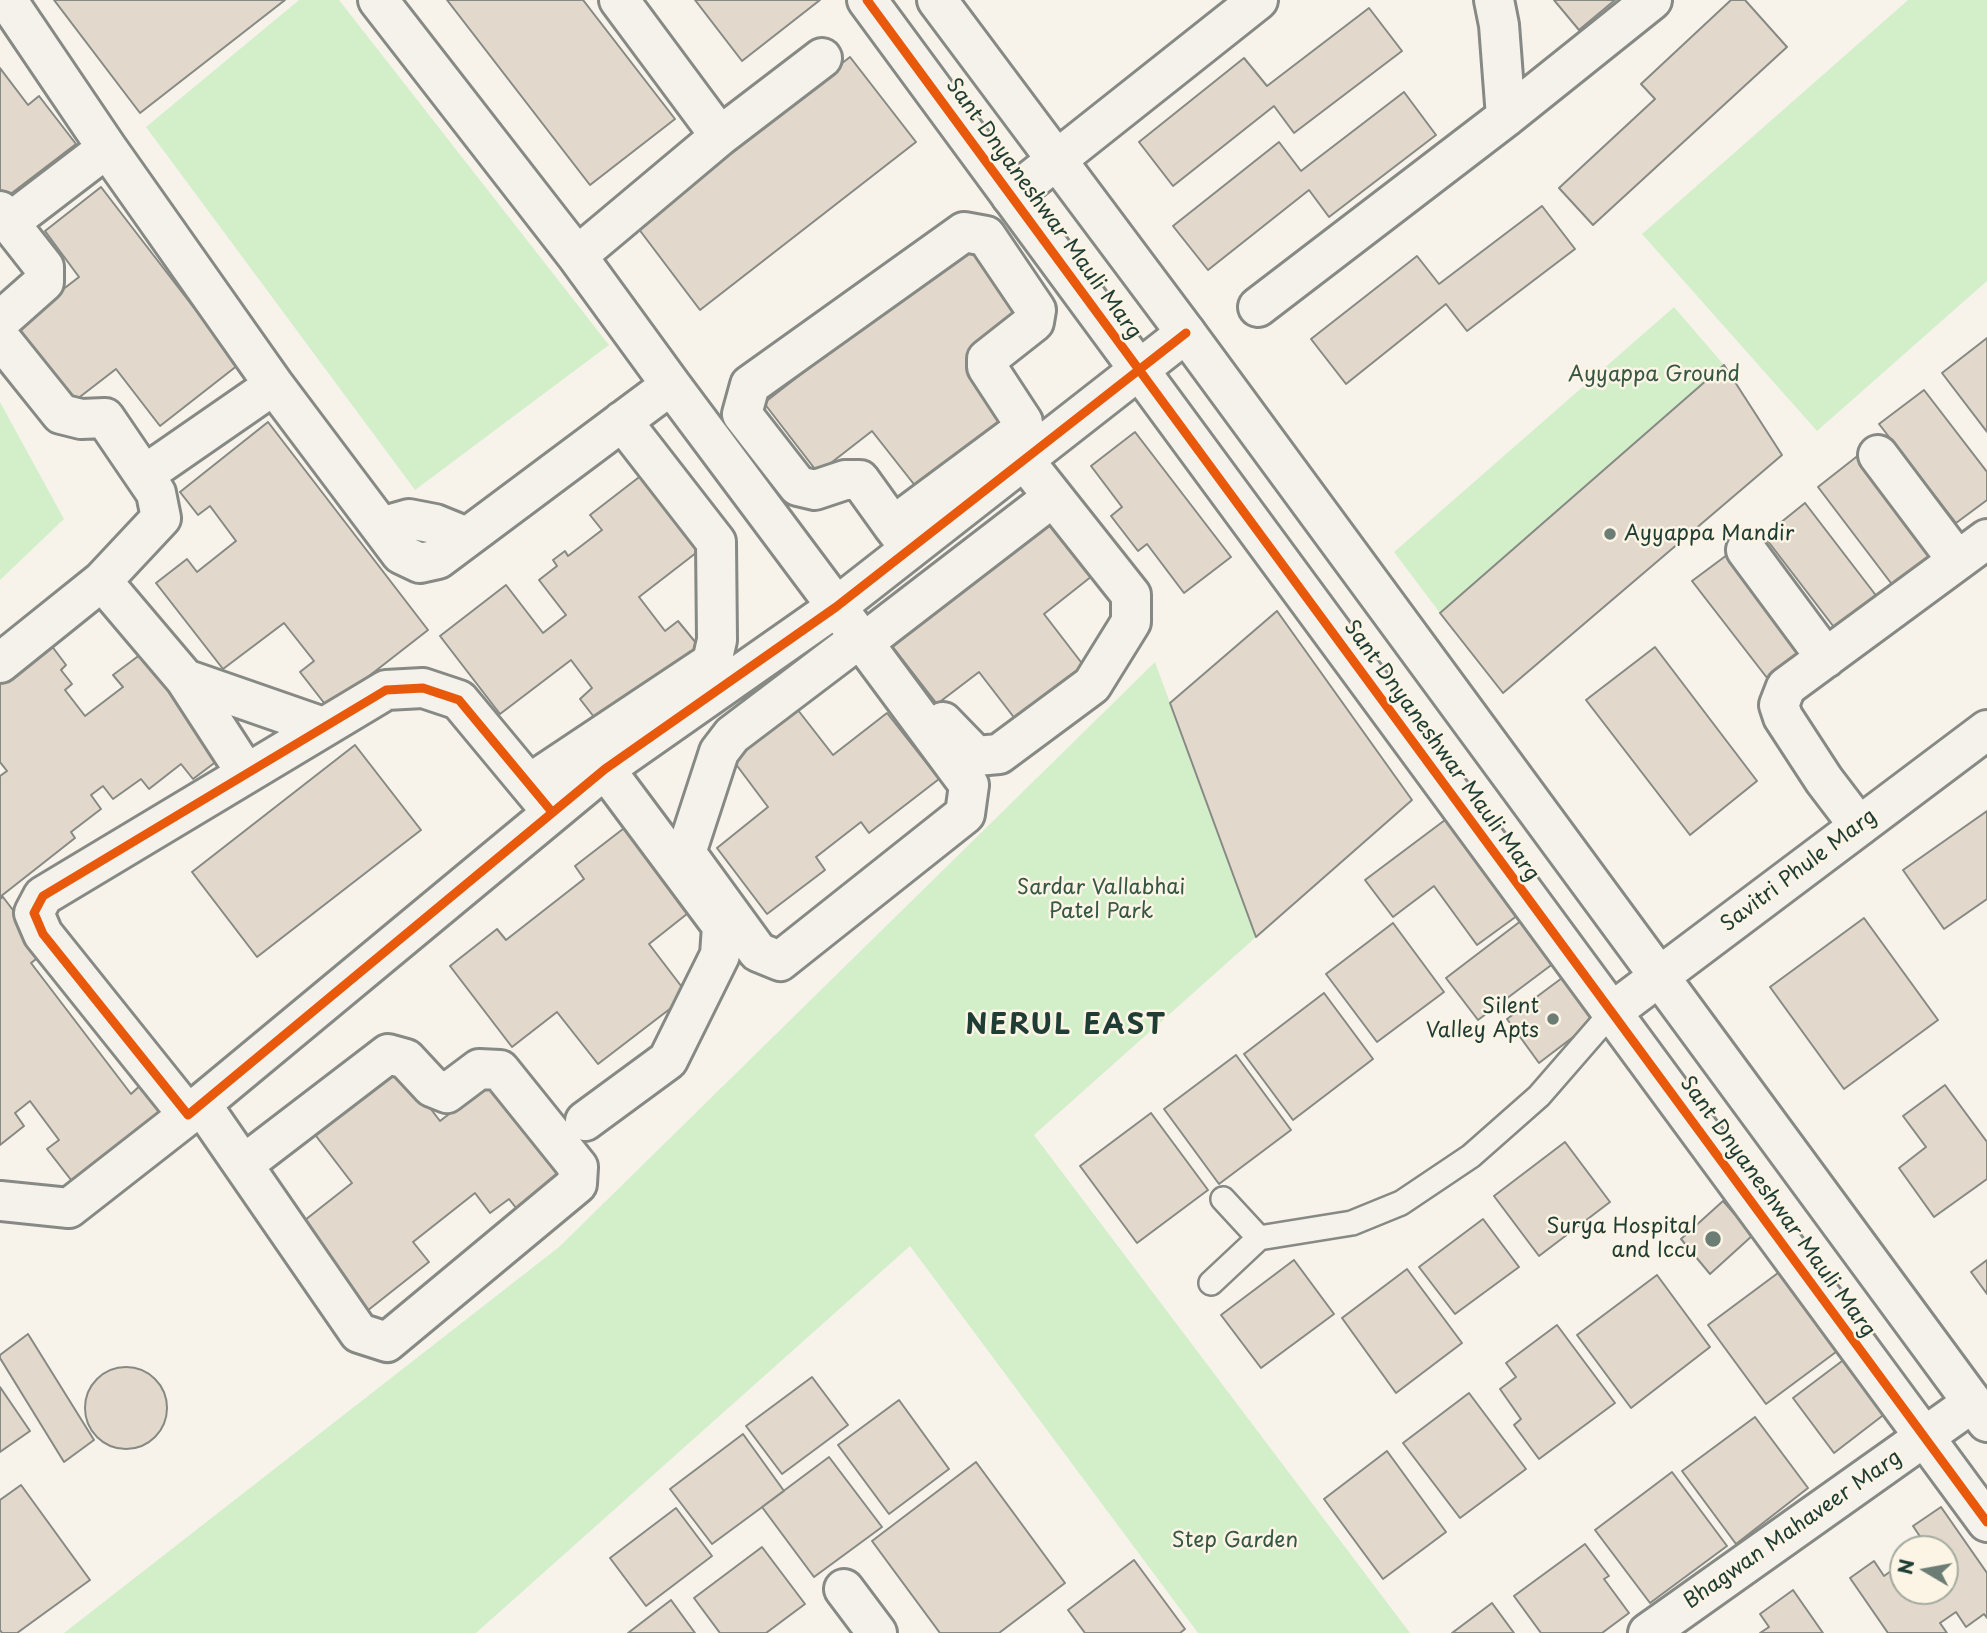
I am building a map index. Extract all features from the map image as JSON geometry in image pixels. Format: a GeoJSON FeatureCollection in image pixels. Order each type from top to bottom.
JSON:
{"type":"FeatureCollection","features":[{"type":"Feature","properties":{"kind":"street"},"geometry":{"type":"LineString","coordinates":[[8,0],[107,148],[274,385],[401,554],[420,563],[438,559],[671,385]]}},
{"type":"Feature","properties":{"kind":"street"},"geometry":{"type":"LineString","coordinates":[[378,0],[577,256],[671,385],[842,601],[868,636],[969,785],[965,814],[780,961],[758,952],[686,853],[719,752],[732,735],[868,636],[1053,497]]}},
{"type":"Feature","properties":{"kind":"street"},"geometry":{"type":"LineString","coordinates":[[619,0],[720,136]]}},
{"type":"Feature","properties":{"kind":"street","name":"Sant Dnyaneshwar Mauli Marg"},"geometry":{"type":"LineString","coordinates":[[867,0],[1987,1522]]}},
{"type":"Feature","properties":{"kind":"street","name":"Sant Dnyaneshwar Mauli Marg"},"geometry":{"type":"LineString","coordinates":[[937,0],[1186,333],[1980,1413]]}},
{"type":"Feature","properties":{"kind":"street"},"geometry":{"type":"LineString","coordinates":[[1011,196],[1258,0]]}},
{"type":"Feature","properties":{"kind":"street"},"geometry":{"type":"LineString","coordinates":[[1494,0],[1499,25],[1506,117]]}},
{"type":"Feature","properties":{"kind":"street"},"geometry":{"type":"LineString","coordinates":[[1258,307],[1506,117],[1652,0]]}},
{"type":"Feature","properties":{"kind":"street"},"geometry":{"type":"LineString","coordinates":[[577,256],[720,136],[822,58]]}},
{"type":"Feature","properties":{"kind":"street"},"geometry":{"type":"LineString","coordinates":[[0,321],[44,282],[44,267],[5,217],[107,148]]}},
{"type":"Feature","properties":{"kind":"street"},"geometry":{"type":"LineString","coordinates":[[540,798],[605,769],[842,601],[902,537],[1022,430],[1023,422],[987,367],[988,359],[1034,323],[1036,310],[986,236],[964,232],[750,385],[742,414],[798,486],[815,490],[845,480],[860,480],[902,537]]}},
{"type":"Feature","properties":{"kind":"street"},"geometry":{"type":"LineString","coordinates":[[902,537],[1024,460],[1186,333]]}},
{"type":"Feature","properties":{"kind":"street"},"geometry":{"type":"LineString","coordinates":[[0,338],[61,414],[81,419],[105,418],[156,493],[161,518],[102,581],[0,663]]}},
{"type":"Feature","properties":{"kind":"street"},"geometry":{"type":"LineString","coordinates":[[144,475],[274,385]]}},
{"type":"Feature","properties":{"kind":"street"},"geometry":{"type":"LineString","coordinates":[[0,1201],[69,1209],[194,1110],[540,798],[712,662],[717,640],[716,542],[622,421]]}},
{"type":"Feature","properties":{"kind":"street"},"geometry":{"type":"LineString","coordinates":[[1859,826],[1824,780],[1783,718],[1779,705],[1786,687],[1972,550],[1878,455]]}},
{"type":"Feature","properties":{"kind":"street"},"geometry":{"type":"LineString","coordinates":[[868,636],[947,727],[976,756],[999,754],[1093,685],[1131,622],[1131,595],[1024,460]]}},
{"type":"Feature","properties":{"kind":"street"},"geometry":{"type":"LineString","coordinates":[[1746,550],[1826,658]]}},
{"type":"Feature","properties":{"kind":"street"},"geometry":{"type":"LineString","coordinates":[[102,581],[185,679],[246,773]]}},
{"type":"Feature","properties":{"kind":"street"},"geometry":{"type":"LineString","coordinates":[[185,679],[323,727]]}},
{"type":"Feature","properties":{"kind":"street"},"geometry":{"type":"LineString","coordinates":[[243,1165],[388,1054],[406,1059],[432,1087],[447,1093],[479,1069],[500,1070],[578,1167],[577,1184],[387,1342],[359,1333],[243,1165],[43,934],[34,913],[43,896],[386,690],[423,688],[458,701],[540,798]]}},
{"type":"Feature","properties":{"kind":"street","name":"Savitri Phule Marg"},"geometry":{"type":"LineString","coordinates":[[1612,1012],[1987,730]]}},
{"type":"Feature","properties":{"kind":"street"},"geometry":{"type":"LineString","coordinates":[[585,1121],[668,1060],[720,955],[722,926],[605,769]]}},
{"type":"Feature","properties":{"kind":"street","name":"Bhagwan Mahaveer Marg"},"geometry":{"type":"LineString","coordinates":[[1648,1633],[1924,1436],[1980,1413]]}},
{"type":"Feature","properties":{"kind":"street"},"geometry":{"type":"LineString","coordinates":[[844,1588],[877,1633]]}},
{"type":"Feature","properties":{"kind":"lane"},"geometry":{"type":"LineString","coordinates":[[1211,1283],[1259,1238],[1352,1223],[1401,1203],[1471,1156],[1530,1105],[1612,1012]]}},
{"type":"Feature","properties":{"kind":"lane"},"geometry":{"type":"LineString","coordinates":[[1223,1199],[1259,1238]]}},
{"type":"Feature","properties":{"kind":"green space"},"geometry":{"type":"Polygon","coordinates":[[[299,0],[339,0],[609,345],[415,490],[146,127],[299,0]]]}},
{"type":"Feature","properties":{"kind":"green space"},"geometry":{"type":"Polygon","coordinates":[[[1908,0],[1987,0],[1987,281],[1817,431],[1642,234],[1908,0]]]}},
{"type":"Feature","properties":{"kind":"green space","name":"Ayyappa Ground"},"geometry":{"type":"Polygon","coordinates":[[[1674,307],[1724,365],[1440,613],[1394,552],[1674,307]]]}},
{"type":"Feature","properties":{"kind":"green space"},"geometry":{"type":"Polygon","coordinates":[[[0,402],[64,519],[0,580],[0,402]]]}},
{"type":"Feature","properties":{"kind":"green space","name":"Sardar Vallabhai Patel Park"},"geometry":{"type":"Polygon","coordinates":[[[1155,662],[1256,937],[1034,1135],[1410,1633],[1198,1633],[910,1246],[476,1633],[64,1633],[559,1247],[1155,662]]]}},
{"type":"Feature","properties":{"kind":"building"},"geometry":{"type":"Polygon","coordinates":[[[54,0],[285,0],[140,113],[54,0]]]}},
{"type":"Feature","properties":{"kind":"building"},"geometry":{"type":"Polygon","coordinates":[[[447,0],[583,0],[675,119],[590,185],[447,0]]]}},
{"type":"Feature","properties":{"kind":"building"},"geometry":{"type":"Polygon","coordinates":[[[695,0],[820,0],[742,61],[695,0]]]}},
{"type":"Feature","properties":{"kind":"building"},"geometry":{"type":"Polygon","coordinates":[[[1554,0],[1615,0],[1579,30],[1554,0]]]}},
{"type":"Feature","properties":{"kind":"building"},"geometry":{"type":"Polygon","coordinates":[[[1731,0],[1745,0],[1787,47],[1593,225],[1559,188],[1655,99],[1641,84],[1731,0]]]}},
{"type":"Feature","properties":{"kind":"building"},"geometry":{"type":"Polygon","coordinates":[[[1369,8],[1402,51],[1294,133],[1274,106],[1173,186],[1139,142],[1244,58],[1267,86],[1369,8]]]}},
{"type":"Feature","properties":{"kind":"building"},"geometry":{"type":"Polygon","coordinates":[[[850,57],[916,142],[700,310],[635,224],[850,57]]]}},
{"type":"Feature","properties":{"kind":"building"},"geometry":{"type":"Polygon","coordinates":[[[0,68],[28,105],[39,96],[76,144],[4,199],[0,193],[0,68]]]}},
{"type":"Feature","properties":{"kind":"building"},"geometry":{"type":"Polygon","coordinates":[[[1404,92],[1436,135],[1329,217],[1309,190],[1208,270],[1173,226],[1279,142],[1301,171],[1404,92]]]}},
{"type":"Feature","properties":{"kind":"building"},"geometry":{"type":"Polygon","coordinates":[[[101,187],[238,365],[160,426],[116,369],[72,403],[14,327],[79,277],[45,231],[101,187]]]}},
{"type":"Feature","properties":{"kind":"building"},"geometry":{"type":"Polygon","coordinates":[[[1542,206],[1575,249],[1467,331],[1446,304],[1346,384],[1311,339],[1417,256],[1439,284],[1542,206]]]}},
{"type":"Feature","properties":{"kind":"building"},"geometry":{"type":"Polygon","coordinates":[[[973,240],[1031,315],[968,363],[1016,426],[924,497],[872,431],[818,473],[764,403],[973,240]]]}},
{"type":"Feature","properties":{"kind":"building"},"geometry":{"type":"Polygon","coordinates":[[[1987,338],[1987,432],[1942,373],[1987,338]]]}},
{"type":"Feature","properties":{"kind":"building","name":"Ayyappa Mandir"},"geometry":{"type":"Polygon","coordinates":[[[1724,365],[1782,455],[1503,693],[1440,613],[1724,365]]]}},
{"type":"Feature","properties":{"kind":"building"},"geometry":{"type":"Polygon","coordinates":[[[1924,390],[1987,472],[1987,500],[1956,523],[1879,424],[1924,390]]]}},
{"type":"Feature","properties":{"kind":"building"},"geometry":{"type":"Polygon","coordinates":[[[268,422],[428,630],[328,708],[300,672],[314,661],[284,623],[223,669],[156,583],[187,559],[197,572],[236,541],[210,506],[198,515],[180,492],[268,422]]]}},
{"type":"Feature","properties":{"kind":"building"},"geometry":{"type":"Polygon","coordinates":[[[1135,432],[1231,557],[1184,593],[1147,544],[1138,551],[1111,516],[1122,507],[1091,466],[1135,432]]]}},
{"type":"Feature","properties":{"kind":"building"},"geometry":{"type":"Polygon","coordinates":[[[1860,454],[1940,558],[1897,591],[1818,487],[1860,454]]]}},
{"type":"Feature","properties":{"kind":"building"},"geometry":{"type":"Polygon","coordinates":[[[647,471],[705,546],[639,597],[665,631],[678,621],[701,649],[601,726],[580,699],[592,688],[571,660],[500,714],[440,636],[506,585],[543,633],[566,615],[539,580],[557,566],[553,560],[565,551],[568,556],[602,530],[590,515],[647,471]]]}},
{"type":"Feature","properties":{"kind":"building"},"geometry":{"type":"Polygon","coordinates":[[[1805,503],[1881,602],[1840,635],[1764,536],[1805,503]]]}},
{"type":"Feature","properties":{"kind":"building"},"geometry":{"type":"Polygon","coordinates":[[[1044,513],[1092,576],[1044,614],[1084,666],[1016,720],[979,672],[937,704],[885,637],[1044,513]]]}},
{"type":"Feature","properties":{"kind":"building"},"geometry":{"type":"Polygon","coordinates":[[[1735,549],[1811,646],[1771,683],[1692,581],[1735,549]]]}},
{"type":"Feature","properties":{"kind":"building"},"geometry":{"type":"Polygon","coordinates":[[[1277,611],[1412,800],[1256,937],[1170,703],[1277,611]]]}},
{"type":"Feature","properties":{"kind":"building"},"geometry":{"type":"Polygon","coordinates":[[[45,637],[66,665],[61,670],[72,684],[65,690],[85,716],[123,687],[113,675],[141,654],[221,758],[193,779],[181,764],[149,789],[141,779],[113,799],[103,786],[91,795],[101,809],[71,832],[75,838],[0,897],[0,776],[7,771],[0,762],[0,671],[45,637]]]}},
{"type":"Feature","properties":{"kind":"building"},"geometry":{"type":"Polygon","coordinates":[[[1655,647],[1757,781],[1690,835],[1586,700],[1655,647]]]}},
{"type":"Feature","properties":{"kind":"building"},"geometry":{"type":"Polygon","coordinates":[[[794,705],[833,755],[887,713],[939,779],[869,833],[861,822],[816,857],[825,870],[767,914],[717,848],[768,807],[729,755],[794,705]]]}},
{"type":"Feature","properties":{"kind":"building"},"geometry":{"type":"Polygon","coordinates":[[[355,745],[421,830],[257,957],[192,872],[355,745]]]}},
{"type":"Feature","properties":{"kind":"building"},"geometry":{"type":"Polygon","coordinates":[[[1987,811],[1987,899],[1944,929],[1903,870],[1987,811]]]}},
{"type":"Feature","properties":{"kind":"building"},"geometry":{"type":"Polygon","coordinates":[[[1453,814],[1525,910],[1477,945],[1434,886],[1393,917],[1365,880],[1453,814]]]}},
{"type":"Feature","properties":{"kind":"building"},"geometry":{"type":"Polygon","coordinates":[[[632,822],[697,906],[649,944],[688,995],[598,1064],[557,1012],[512,1047],[450,966],[497,929],[506,940],[584,879],[575,866],[632,822]]]}},
{"type":"Feature","properties":{"kind":"building"},"geometry":{"type":"Polygon","coordinates":[[[3,897],[45,952],[31,963],[131,1094],[144,1082],[168,1112],[75,1185],[47,1149],[59,1140],[30,1101],[15,1113],[24,1126],[0,1145],[0,899],[3,897]]]}},
{"type":"Feature","properties":{"kind":"building"},"geometry":{"type":"Polygon","coordinates":[[[1526,917],[1558,960],[1478,1020],[1446,978],[1526,917]]]}},
{"type":"Feature","properties":{"kind":"building"},"geometry":{"type":"Polygon","coordinates":[[[1864,918],[1938,1020],[1844,1089],[1770,987],[1864,918]]]}},
{"type":"Feature","properties":{"kind":"building"},"geometry":{"type":"Polygon","coordinates":[[[1393,923],[1444,992],[1377,1042],[1326,974],[1393,923]]]}},
{"type":"Feature","properties":{"kind":"building","name":"Silent Valley Apts"},"geometry":{"type":"Polygon","coordinates":[[[1566,975],[1598,1018],[1539,1063],[1507,1019],[1566,975]]]}},
{"type":"Feature","properties":{"kind":"building"},"geometry":{"type":"Polygon","coordinates":[[[1324,993],[1373,1059],[1293,1120],[1244,1054],[1324,993]]]}},
{"type":"Feature","properties":{"kind":"building"},"geometry":{"type":"Polygon","coordinates":[[[1236,1055],[1291,1130],[1219,1184],[1164,1109],[1236,1055]]]}},
{"type":"Feature","properties":{"kind":"building"},"geometry":{"type":"Polygon","coordinates":[[[398,1066],[440,1121],[492,1081],[566,1177],[520,1213],[509,1199],[490,1213],[475,1193],[413,1242],[429,1262],[367,1311],[300,1224],[352,1183],[313,1132],[398,1066]]]}},
{"type":"Feature","properties":{"kind":"building"},"geometry":{"type":"Polygon","coordinates":[[[1945,1085],[1987,1142],[1987,1179],[1934,1217],[1899,1168],[1926,1147],[1903,1116],[1945,1085]]]}},
{"type":"Feature","properties":{"kind":"building"},"geometry":{"type":"Polygon","coordinates":[[[1151,1113],[1208,1190],[1137,1243],[1080,1166],[1151,1113]]]}},
{"type":"Feature","properties":{"kind":"building"},"geometry":{"type":"Polygon","coordinates":[[[1565,1142],[1610,1202],[1539,1256],[1494,1196],[1565,1142]]]}},
{"type":"Feature","properties":{"kind":"building"},"geometry":{"type":"Polygon","coordinates":[[[1723,1201],[1753,1235],[1710,1274],[1681,1239],[1723,1201]]]}},
{"type":"Feature","properties":{"kind":"building"},"geometry":{"type":"Polygon","coordinates":[[[1483,1219],[1519,1267],[1455,1314],[1419,1267],[1483,1219]]]}},
{"type":"Feature","properties":{"kind":"building"},"geometry":{"type":"Polygon","coordinates":[[[1294,1260],[1334,1314],[1261,1368],[1221,1315],[1294,1260]]]}},
{"type":"Feature","properties":{"kind":"building"},"geometry":{"type":"Polygon","coordinates":[[[1987,1260],[1987,1294],[1971,1272],[1987,1260]]]}},
{"type":"Feature","properties":{"kind":"building"},"geometry":{"type":"Polygon","coordinates":[[[1407,1269],[1462,1343],[1396,1393],[1342,1318],[1407,1269]]]}},
{"type":"Feature","properties":{"kind":"building"},"geometry":{"type":"Polygon","coordinates":[[[1782,1270],[1840,1349],[1766,1404],[1708,1325],[1782,1270]]]}},
{"type":"Feature","properties":{"kind":"building"},"geometry":{"type":"Polygon","coordinates":[[[1657,1275],[1710,1347],[1631,1408],[1577,1335],[1657,1275]]]}},
{"type":"Feature","properties":{"kind":"building"},"geometry":{"type":"Polygon","coordinates":[[[1557,1325],[1615,1403],[1539,1459],[1514,1425],[1521,1419],[1500,1389],[1516,1377],[1506,1363],[1557,1325]]]}},
{"type":"Feature","properties":{"kind":"building"},"geometry":{"type":"Polygon","coordinates":[[[28,1334],[94,1440],[64,1462],[0,1358],[0,1355],[28,1334]]]}},
{"type":"Feature","properties":{"kind":"building"},"geometry":{"type":"Polygon","coordinates":[[[1846,1358],[1886,1413],[1834,1453],[1793,1398],[1846,1358]]]}},
{"type":"Feature","properties":{"kind":"building"},"geometry":{"type":"Polygon","coordinates":[[[126,1367],[142,1370],[155,1379],[164,1392],[167,1408],[164,1424],[155,1437],[142,1446],[126,1449],[110,1446],[97,1437],[88,1424],[85,1408],[88,1392],[97,1379],[110,1370],[126,1367]]]}},
{"type":"Feature","properties":{"kind":"building"},"geometry":{"type":"Polygon","coordinates":[[[812,1377],[848,1425],[782,1474],[746,1426],[812,1377]]]}},
{"type":"Feature","properties":{"kind":"building"},"geometry":{"type":"Polygon","coordinates":[[[0,1387],[30,1431],[0,1452],[0,1387]]]}},
{"type":"Feature","properties":{"kind":"building"},"geometry":{"type":"Polygon","coordinates":[[[1469,1393],[1526,1469],[1460,1518],[1403,1443],[1469,1393]]]}},
{"type":"Feature","properties":{"kind":"building"},"geometry":{"type":"Polygon","coordinates":[[[899,1400],[949,1469],[889,1514],[838,1445],[899,1400]]]}},
{"type":"Feature","properties":{"kind":"building"},"geometry":{"type":"Polygon","coordinates":[[[1755,1417],[1808,1488],[1736,1544],[1682,1471],[1755,1417]]]}},
{"type":"Feature","properties":{"kind":"building"},"geometry":{"type":"Polygon","coordinates":[[[743,1434],[784,1491],[712,1544],[670,1489],[743,1434]]]}},
{"type":"Feature","properties":{"kind":"building"},"geometry":{"type":"Polygon","coordinates":[[[1387,1451],[1446,1532],[1383,1579],[1324,1499],[1387,1451]]]}},
{"type":"Feature","properties":{"kind":"building"},"geometry":{"type":"Polygon","coordinates":[[[829,1457],[882,1527],[814,1577],[762,1507],[829,1457]]]}},
{"type":"Feature","properties":{"kind":"building"},"geometry":{"type":"Polygon","coordinates":[[[976,1462],[1065,1583],[999,1633],[940,1633],[872,1541],[976,1462]]]}},
{"type":"Feature","properties":{"kind":"building"},"geometry":{"type":"Polygon","coordinates":[[[1672,1472],[1727,1546],[1650,1603],[1595,1530],[1672,1472]]]}},
{"type":"Feature","properties":{"kind":"building"},"geometry":{"type":"Polygon","coordinates":[[[21,1485],[90,1580],[17,1633],[2,1633],[0,1500],[21,1485]]]}},
{"type":"Feature","properties":{"kind":"building"},"geometry":{"type":"Polygon","coordinates":[[[1941,1507],[1987,1573],[1987,1618],[1984,1614],[1966,1627],[1956,1612],[1940,1623],[1947,1633],[1888,1633],[1850,1578],[1874,1561],[1884,1576],[1889,1572],[1889,1605],[1959,1605],[1959,1535],[1919,1535],[1913,1526],[1941,1507]]]}},
{"type":"Feature","properties":{"kind":"building"},"geometry":{"type":"Polygon","coordinates":[[[676,1508],[712,1556],[646,1606],[610,1558],[676,1508]]]}},
{"type":"Feature","properties":{"kind":"building"},"geometry":{"type":"Polygon","coordinates":[[[1585,1544],[1609,1576],[1604,1579],[1629,1613],[1602,1633],[1541,1633],[1514,1596],[1585,1544]]]}},
{"type":"Feature","properties":{"kind":"building"},"geometry":{"type":"Polygon","coordinates":[[[762,1547],[805,1604],[766,1633],[720,1633],[694,1598],[762,1547]]]}},
{"type":"Feature","properties":{"kind":"building"},"geometry":{"type":"Polygon","coordinates":[[[1134,1560],[1185,1629],[1180,1633],[1085,1633],[1068,1610],[1134,1560]]]}},
{"type":"Feature","properties":{"kind":"building"},"geometry":{"type":"Polygon","coordinates":[[[1793,1590],[1823,1633],[1760,1633],[1769,1627],[1760,1614],[1793,1590]]]}},
{"type":"Feature","properties":{"kind":"building"},"geometry":{"type":"Polygon","coordinates":[[[671,1600],[695,1633],[628,1633],[671,1600]]]}},
{"type":"Feature","properties":{"kind":"building"},"geometry":{"type":"Polygon","coordinates":[[[1492,1603],[1514,1633],[1452,1633],[1492,1603]]]}},
{"type":"Feature","properties":{"kind":"cycle path"},"geometry":{"type":"LineString","coordinates":[[867,0],[1987,1522]]}},
{"type":"Feature","properties":{"kind":"cycle path"},"geometry":{"type":"LineString","coordinates":[[552,812],[459,700],[423,688],[386,690],[43,896],[34,913],[43,934],[188,1115],[605,769],[836,607],[1186,333]]}},
{"type":"Feature","properties":{"kind":"place","name":"Ayyappa Mandir"},"geometry":{"type":"Point","coordinates":[1610,534]}},
{"type":"Feature","properties":{"kind":"place","name":"Silent Valley Apts"},"geometry":{"type":"Point","coordinates":[1553,1019]}},
{"type":"Feature","properties":{"kind":"place","name":"Surya Hospital and Iccu"},"geometry":{"type":"Point","coordinates":[1713,1239]}},
{"type":"Feature","properties":{"kind":"district","name":"NERUL EAST"},"geometry":{"type":"Point","coordinates":[1066,1026]}},
{"type":"Feature","properties":{"kind":"park label","name":"Step Garden"},"geometry":{"type":"Point","coordinates":[1235,1541]}}]}
